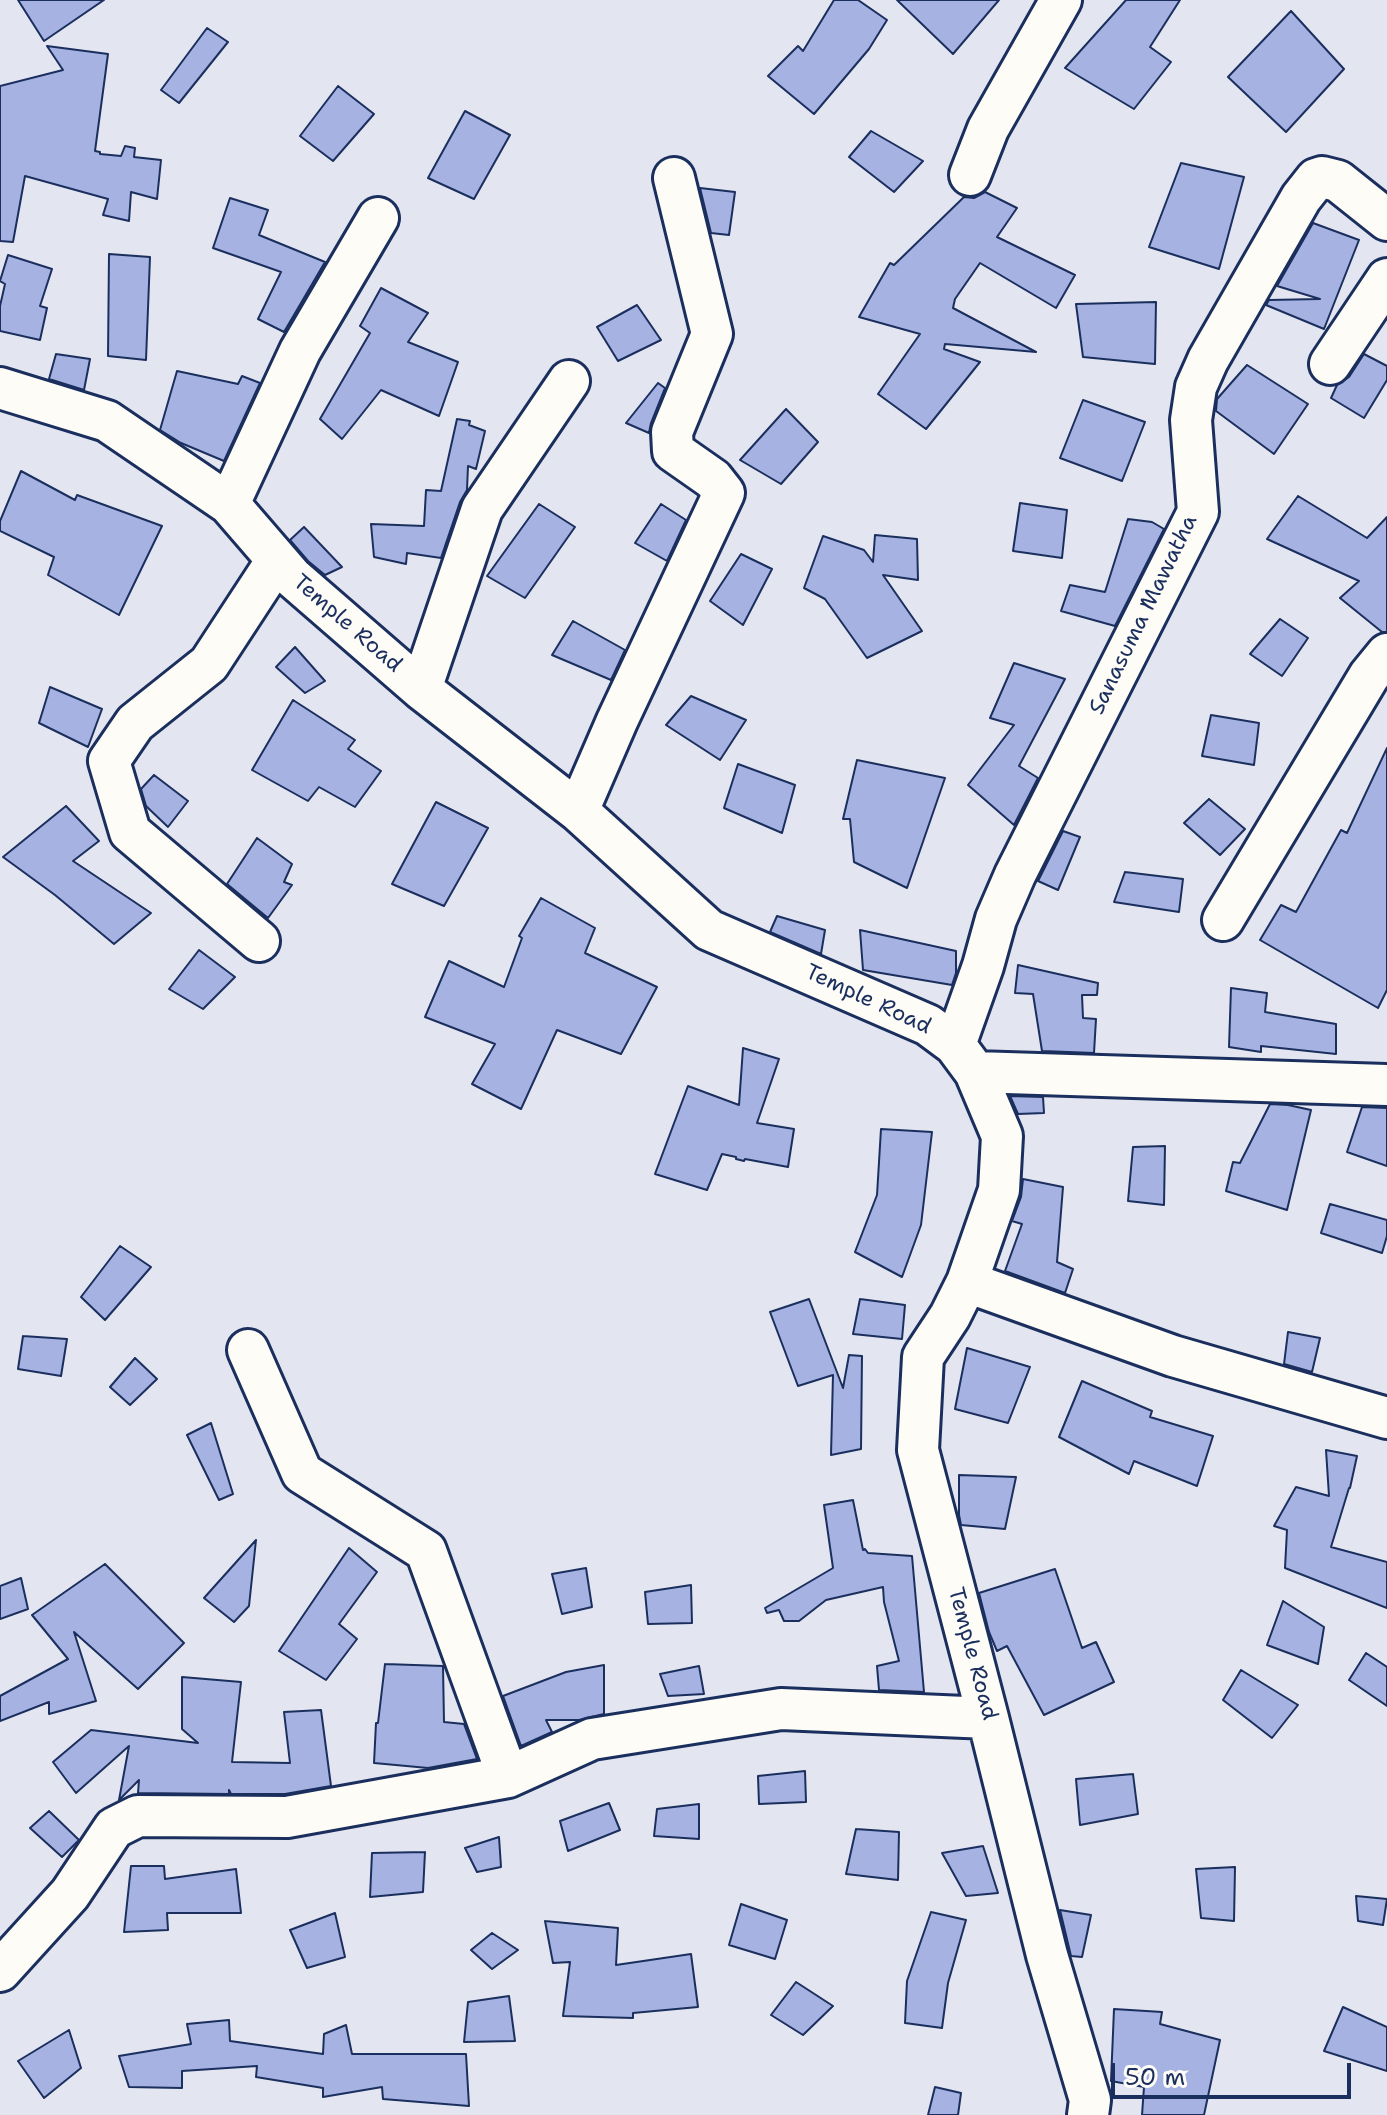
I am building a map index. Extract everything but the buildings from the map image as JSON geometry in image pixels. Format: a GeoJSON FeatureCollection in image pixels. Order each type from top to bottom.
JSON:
{"type":"FeatureCollection","features":[{"type":"Feature","properties":{"kind":"street"},"geometry":{"type":"LineString","coordinates":[[970,175],[988,129],[1061,0]]}},
{"type":"Feature","properties":{"kind":"street","name":"Sanasuma Mawatha"},"geometry":{"type":"LineString","coordinates":[[965,1059],[983,966],[996,919],[1015,875],[1198,512],[1191,420],[1196,387],[1208,360],[1301,198],[1316,179],[1322,177],[1338,181],[1387,220]]}},
{"type":"Feature","properties":{"kind":"street"},"geometry":{"type":"LineString","coordinates":[[578,811],[724,493],[713,479],[673,451],[672,432],[712,334],[674,178]]}},
{"type":"Feature","properties":{"kind":"street"},"geometry":{"type":"LineString","coordinates":[[229,504],[300,351],[378,218]]}},
{"type":"Feature","properties":{"kind":"street"},"geometry":{"type":"LineString","coordinates":[[1330,364],[1387,279]]}},
{"type":"Feature","properties":{"kind":"street"},"geometry":{"type":"LineString","coordinates":[[421,689],[482,509],[569,381]]}},
{"type":"Feature","properties":{"kind":"street","name":"Temple Road"},"geometry":{"type":"LineString","coordinates":[[0,388],[107,421],[229,504],[292,577],[421,689],[578,811],[709,930],[928,1025],[965,1059],[1002,1136],[999,1190],[967,1282],[950,1316],[923,1357],[918,1450],[1047,1955],[1090,2100],[1088,2115]]}},
{"type":"Feature","properties":{"kind":"street"},"geometry":{"type":"LineString","coordinates":[[259,941],[130,832],[109,761],[135,723],[209,664],[277,560]]}},
{"type":"Feature","properties":{"kind":"street"},"geometry":{"type":"LineString","coordinates":[[1223,920],[1369,676],[1387,654]]}},
{"type":"Feature","properties":{"kind":"street"},"geometry":{"type":"LineString","coordinates":[[965,1059],[1387,1085]]}},
{"type":"Feature","properties":{"kind":"street"},"geometry":{"type":"LineString","coordinates":[[967,1282],[1173,1356],[1387,1418]]}},
{"type":"Feature","properties":{"kind":"street"},"geometry":{"type":"LineString","coordinates":[[248,1350],[302,1473],[426,1551],[508,1777]]}},
{"type":"Feature","properties":{"kind":"street"},"geometry":{"type":"LineString","coordinates":[[0,1971],[70,1894],[114,1828],[138,1816],[287,1817],[508,1777],[592,1739],[781,1709],[988,1718]]}}]}
